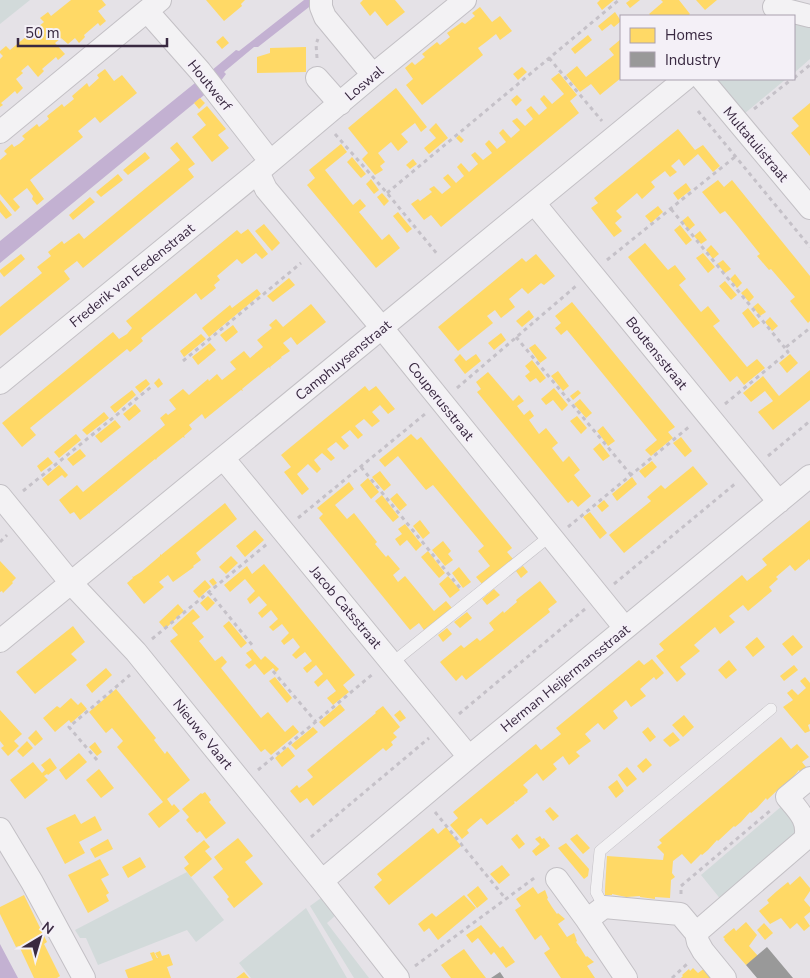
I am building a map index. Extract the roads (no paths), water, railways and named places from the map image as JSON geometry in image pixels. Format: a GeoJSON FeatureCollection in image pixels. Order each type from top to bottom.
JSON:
{"type":"FeatureCollection","features":[{"type":"Feature","properties":{"kind":"street","name":"Loswal"},"geometry":{"type":"LineString","coordinates":[[264,166],[465,0]]}},
{"type":"Feature","properties":{"kind":"street","name":"Houtwerf"},"geometry":{"type":"LineString","coordinates":[[0,132],[154,5],[218,95],[264,166]]}},
{"type":"Feature","properties":{"kind":"street"},"geometry":{"type":"LineString","coordinates":[[322,8],[373,75]]}},
{"type":"Feature","properties":{"kind":"street"},"geometry":{"type":"LineString","coordinates":[[772,8],[810,16]]}},
{"type":"Feature","properties":{"kind":"street"},"geometry":{"type":"LineString","coordinates":[[317,78],[340,104]]}},
{"type":"Feature","properties":{"kind":"street","name":"Multatulistraat"},"geometry":{"type":"LineString","coordinates":[[703,80],[810,208]]}},
{"type":"Feature","properties":{"kind":"street","name":"Camphuysenstraat"},"geometry":{"type":"LineString","coordinates":[[0,641],[681,82]]}},
{"type":"Feature","properties":{"kind":"street","name":"Couperusstraat"},"geometry":{"type":"LineString","coordinates":[[264,166],[266,189],[382,328],[625,628]]}},
{"type":"Feature","properties":{"kind":"street","name":"Frederik van Eedenstraat"},"geometry":{"type":"LineString","coordinates":[[0,383],[264,166]]}},
{"type":"Feature","properties":{"kind":"street","name":"Boutensstraat"},"geometry":{"type":"LineString","coordinates":[[534,203],[779,502]]}},
{"type":"Feature","properties":{"kind":"street","name":"Jacob Catsstraat"},"geometry":{"type":"LineString","coordinates":[[223,458],[469,756]]}},
{"type":"Feature","properties":{"kind":"street","name":"Herman Heijermansstraat"},"geometry":{"type":"LineString","coordinates":[[322,880],[469,756],[810,476]]}},
{"type":"Feature","properties":{"kind":"street","name":"Nieuwe Vaart"},"geometry":{"type":"LineString","coordinates":[[3,500],[71,583],[144,663],[322,880],[406,972]]}},
{"type":"Feature","properties":{"kind":"street"},"geometry":{"type":"LineString","coordinates":[[696,933],[805,839],[808,833],[809,822],[799,787]]}},
{"type":"Feature","properties":{"kind":"street"},"geometry":{"type":"LineString","coordinates":[[0,829],[32,882],[84,978]]}},
{"type":"Feature","properties":{"kind":"street"},"geometry":{"type":"LineString","coordinates":[[557,878],[596,913],[626,978]]}},
{"type":"Feature","properties":{"kind":"street"},"geometry":{"type":"LineString","coordinates":[[596,913],[680,914],[696,933],[703,951],[725,978]]}},
{"type":"Feature","properties":{"kind":"lane"},"geometry":{"type":"LineString","coordinates":[[391,662],[552,538]]}},
{"type":"Feature","properties":{"kind":"lane"},"geometry":{"type":"LineString","coordinates":[[596,913],[600,851],[771,709]]}}]}
